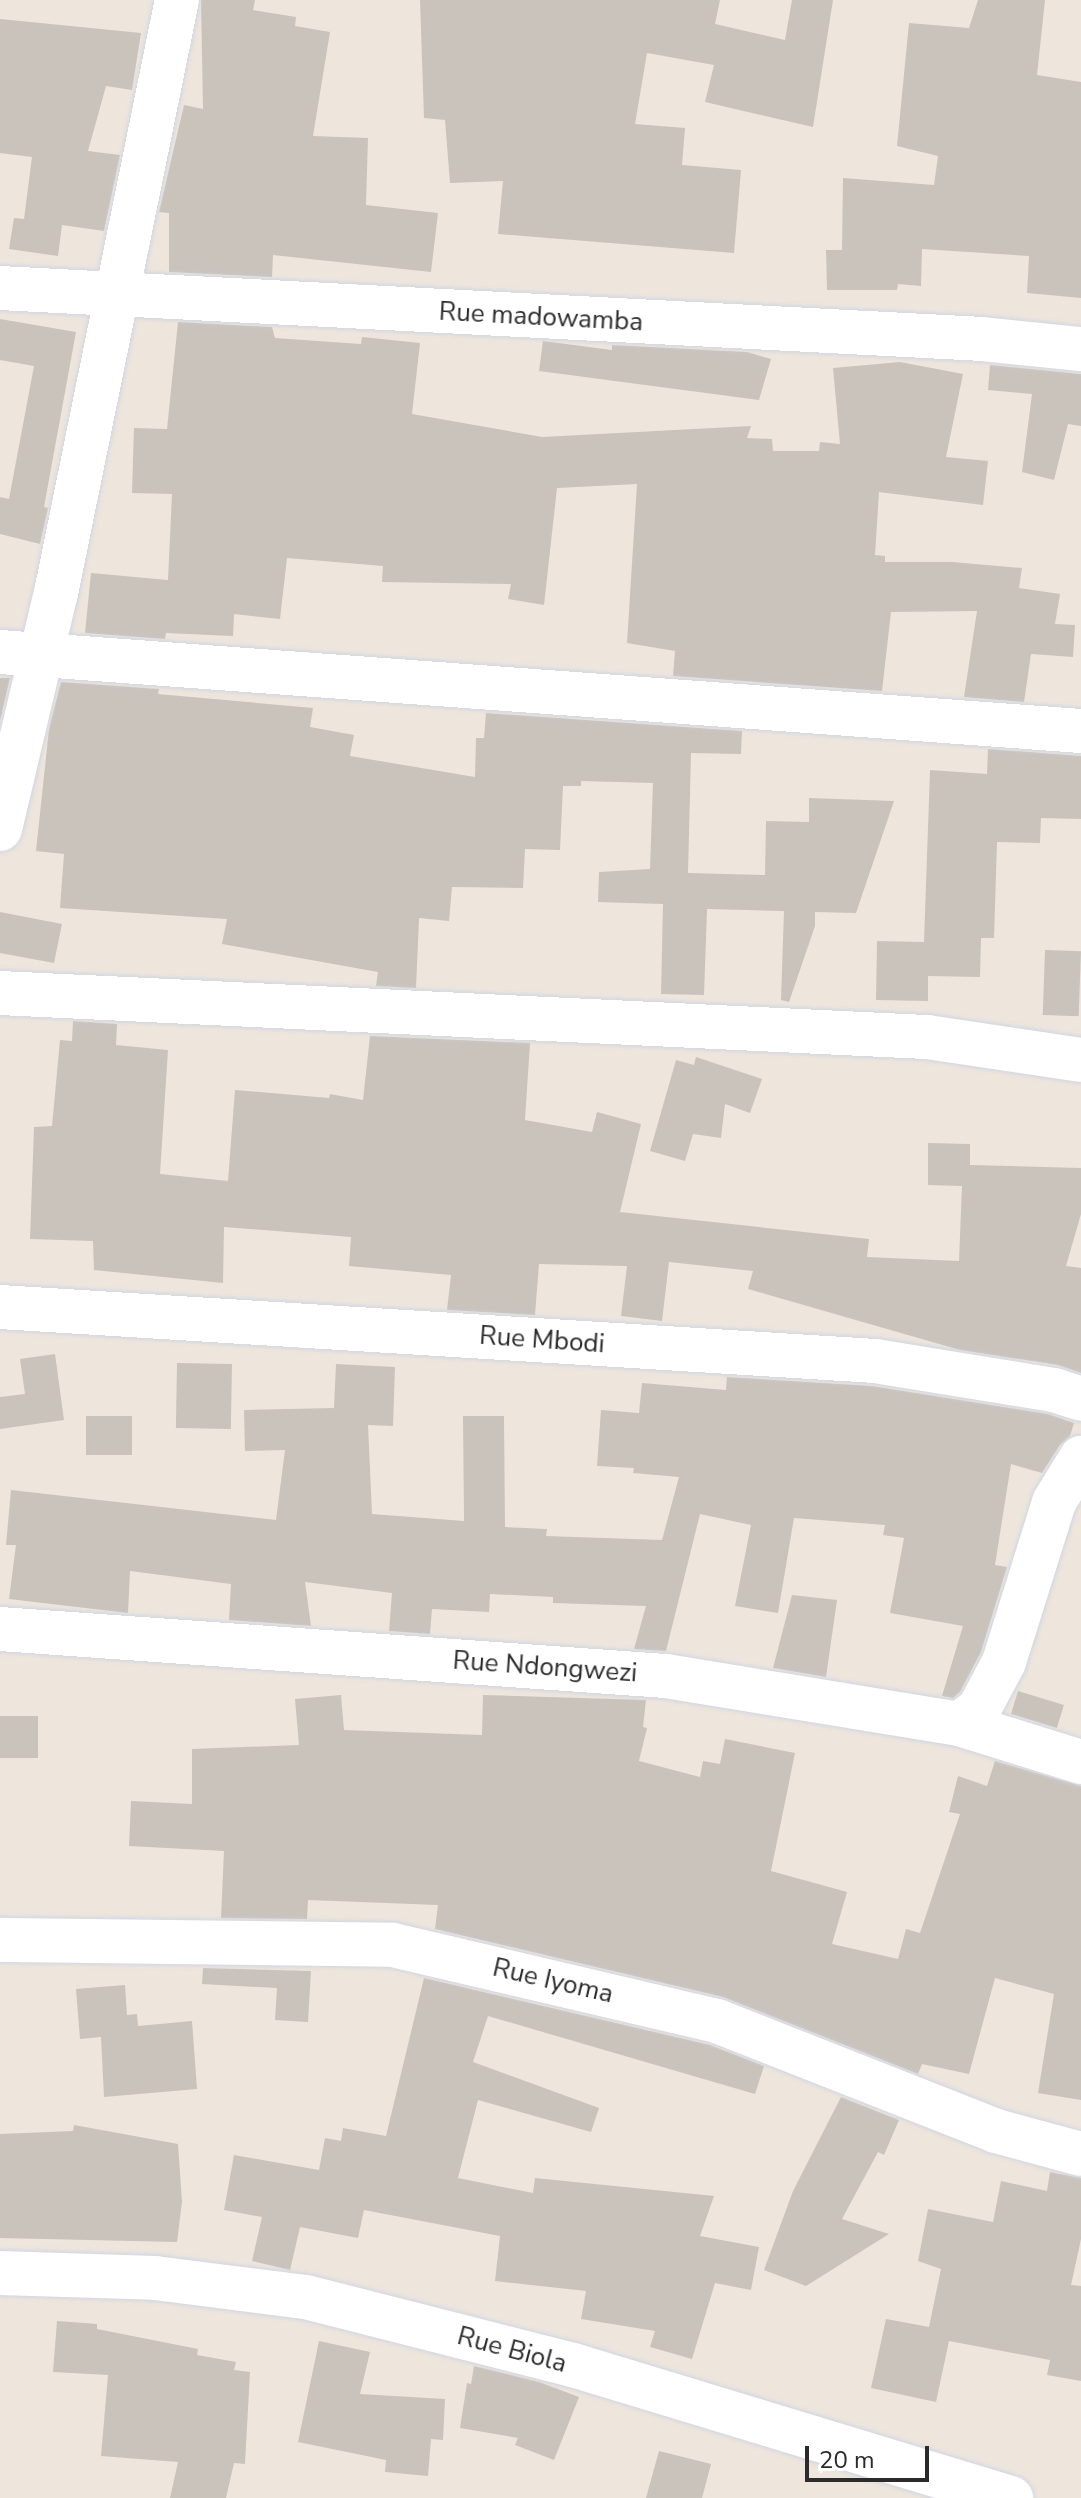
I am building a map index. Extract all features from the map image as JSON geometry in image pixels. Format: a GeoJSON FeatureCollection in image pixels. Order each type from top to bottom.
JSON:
{"type":"FeatureCollection","features":[{"type":"Feature","properties":{"kind":"street"},"geometry":{"type":"LineString","coordinates":[[0,829],[20,653],[56,593],[177,0]]}},
{"type":"Feature","properties":{"kind":"street","name":"Rue madowamba"},"geometry":{"type":"LineString","coordinates":[[0,288],[982,339],[1081,349]]}},
{"type":"Feature","properties":{"kind":"street"},"geometry":{"type":"LineString","coordinates":[[20,653],[1081,731]]}},
{"type":"Feature","properties":{"kind":"street"},"geometry":{"type":"LineString","coordinates":[[0,993],[927,1037],[1081,1060]]}},
{"type":"Feature","properties":{"kind":"street","name":"Rue Mbodi"},"geometry":{"type":"LineString","coordinates":[[0,1307],[875,1361],[1054,1390],[1081,1399]]}},
{"type":"Feature","properties":{"kind":"street"},"geometry":{"type":"LineString","coordinates":[[959,1724],[979,1709],[1004,1662],[1054,1502],[1081,1458]]}},
{"type":"Feature","properties":{"kind":"street","name":"Rue Ndongwezi"},"geometry":{"type":"LineString","coordinates":[[0,1629],[666,1676],[959,1724],[1081,1762]]}},
{"type":"Feature","properties":{"kind":"street","name":"Rue Iyoma"},"geometry":{"type":"LineString","coordinates":[[0,1940],[393,1945],[717,2021],[996,2131],[1081,2154]]}},
{"type":"Feature","properties":{"kind":"street","name":"Rue Biola"},"geometry":{"type":"LineString","coordinates":[[0,2273],[155,2278],[306,2297],[573,2365],[1011,2498]]}},
{"type":"Feature","properties":{"kind":"building"},"geometry":{"type":"Polygon","coordinates":[[[201,0],[255,0],[253,10],[296,17],[295,26],[330,32],[313,136],[368,138],[366,205],[438,213],[431,272],[273,255],[272,277],[169,272],[169,213],[159,212],[184,105],[203,109],[201,0]]]}},
{"type":"Feature","properties":{"kind":"building"},"geometry":{"type":"Polygon","coordinates":[[[420,0],[720,0],[715,24],[785,40],[792,0],[833,0],[813,127],[705,102],[714,65],[647,53],[635,124],[685,128],[682,165],[741,170],[734,253],[498,234],[503,181],[450,183],[445,120],[424,118],[420,0]]]}},
{"type":"Feature","properties":{"kind":"building"},"geometry":{"type":"Polygon","coordinates":[[[978,0],[1045,0],[1037,75],[1081,82],[1081,298],[1027,293],[1029,256],[922,249],[921,286],[898,284],[897,290],[827,290],[826,250],[842,250],[843,178],[934,185],[938,156],[897,146],[909,23],[969,28],[978,0]]]}},
{"type":"Feature","properties":{"kind":"building"},"geometry":{"type":"Polygon","coordinates":[[[0,19],[141,33],[132,90],[106,86],[88,151],[120,155],[104,231],[62,225],[58,256],[9,249],[14,218],[24,219],[32,157],[0,153],[0,19]]]}},
{"type":"Feature","properties":{"kind":"building"},"geometry":{"type":"Polygon","coordinates":[[[0,319],[76,332],[40,544],[0,534],[0,497],[9,499],[34,366],[0,360],[0,319]]]}},
{"type":"Feature","properties":{"kind":"building"},"geometry":{"type":"Polygon","coordinates":[[[178,322],[272,327],[275,338],[361,344],[362,337],[420,343],[412,414],[542,437],[751,426],[747,438],[772,439],[773,451],[819,451],[820,442],[840,444],[833,368],[900,362],[963,374],[946,457],[988,461],[983,505],[879,492],[875,555],[885,556],[885,562],[952,562],[1022,568],[1019,588],[1060,594],[1055,624],[1075,625],[1073,657],[1031,654],[1024,702],[964,697],[977,611],[891,612],[882,691],[673,676],[675,651],[627,643],[637,484],[557,488],[544,605],[508,599],[511,584],[382,582],[383,566],[287,558],[280,619],[234,614],[233,636],[166,633],[165,639],[85,633],[91,573],[168,580],[172,494],[132,493],[134,428],[167,429],[178,322]]]}},
{"type":"Feature","properties":{"kind":"building"},"geometry":{"type":"Polygon","coordinates":[[[543,341],[612,350],[612,345],[747,352],[771,359],[759,400],[539,371],[543,341]]]}},
{"type":"Feature","properties":{"kind":"building"},"geometry":{"type":"Polygon","coordinates":[[[990,365],[1081,374],[1081,426],[1068,424],[1054,480],[1022,472],[1032,394],[988,390],[990,365]]]}},
{"type":"Feature","properties":{"kind":"building"},"geometry":{"type":"Polygon","coordinates":[[[0,678],[10,678],[0,721],[0,678]]]}},
{"type":"Feature","properties":{"kind":"building"},"geometry":{"type":"Polygon","coordinates":[[[61,682],[159,689],[158,694],[313,708],[310,727],[354,735],[350,756],[475,777],[476,738],[484,738],[486,713],[742,731],[741,754],[691,753],[688,873],[765,875],[766,821],[809,822],[809,798],[894,801],[856,913],[815,912],[815,926],[789,1002],[781,1000],[784,911],[707,909],[704,995],[661,994],[663,904],[598,902],[599,872],[650,869],[653,783],[581,781],[581,786],[563,786],[560,850],[525,849],[523,888],[452,887],[449,921],[419,918],[416,988],[376,986],[378,972],[222,944],[227,919],[60,908],[64,854],[36,851],[49,729],[61,682]]]}},
{"type":"Feature","properties":{"kind":"building"},"geometry":{"type":"Polygon","coordinates":[[[988,749],[1081,756],[1081,819],[1041,818],[1040,843],[997,842],[994,938],[981,938],[980,977],[928,976],[928,1001],[876,1000],[877,941],[924,942],[930,770],[987,774],[988,749]]]}},
{"type":"Feature","properties":{"kind":"building"},"geometry":{"type":"Polygon","coordinates":[[[0,912],[62,924],[54,963],[0,953],[0,912]]]}},
{"type":"Feature","properties":{"kind":"building"},"geometry":{"type":"Polygon","coordinates":[[[1045,950],[1081,951],[1079,1016],[1043,1015],[1045,950]]]}},
{"type":"Feature","properties":{"kind":"building"},"geometry":{"type":"Polygon","coordinates":[[[73,1021],[117,1024],[116,1045],[168,1050],[160,1174],[228,1181],[235,1090],[329,1098],[330,1094],[363,1100],[370,1036],[530,1043],[525,1120],[592,1132],[597,1112],[641,1124],[620,1212],[869,1239],[867,1257],[959,1261],[962,1186],[928,1185],[928,1143],[970,1144],[970,1165],[1081,1168],[1081,1214],[1066,1266],[1081,1268],[1081,1373],[1058,1365],[960,1350],[748,1289],[753,1271],[669,1262],[662,1321],[621,1316],[627,1266],[539,1264],[535,1315],[447,1310],[451,1275],[349,1266],[351,1237],[224,1227],[223,1283],[94,1270],[93,1241],[30,1239],[34,1127],[52,1126],[60,1040],[72,1041],[73,1021]]]}},
{"type":"Feature","properties":{"kind":"building"},"geometry":{"type":"Polygon","coordinates":[[[696,1057],[762,1079],[750,1113],[725,1104],[721,1138],[693,1134],[685,1161],[650,1151],[676,1060],[694,1065],[696,1057]]]}},
{"type":"Feature","properties":{"kind":"building"},"geometry":{"type":"Polygon","coordinates":[[[55,1354],[64,1420],[0,1429],[0,1397],[25,1394],[20,1359],[55,1354]]]}},
{"type":"Feature","properties":{"kind":"building"},"geometry":{"type":"Polygon","coordinates":[[[177,1363],[232,1364],[231,1429],[176,1428],[177,1363]]]}},
{"type":"Feature","properties":{"kind":"building"},"geometry":{"type":"Polygon","coordinates":[[[336,1364],[395,1367],[393,1426],[368,1425],[372,1514],[464,1521],[463,1416],[504,1416],[505,1527],[547,1529],[546,1536],[662,1540],[679,1477],[633,1473],[634,1468],[597,1466],[601,1410],[639,1413],[642,1383],[726,1390],[727,1377],[872,1386],[1048,1414],[1074,1423],[1070,1436],[1060,1445],[1042,1473],[1011,1464],[995,1565],[1007,1567],[981,1652],[960,1692],[953,1698],[942,1696],[963,1626],[890,1613],[904,1538],[883,1535],[885,1525],[794,1518],[778,1613],[735,1606],[751,1525],[700,1514],[666,1651],[634,1649],[646,1606],[553,1603],[553,1597],[490,1594],[489,1612],[432,1609],[430,1634],[389,1631],[392,1593],[305,1582],[311,1626],[229,1620],[231,1584],[130,1571],[128,1613],[9,1599],[16,1545],[6,1545],[11,1490],[276,1520],[285,1450],[245,1451],[244,1410],[334,1408],[336,1364]]]}},
{"type":"Feature","properties":{"kind":"building"},"geometry":{"type":"Polygon","coordinates":[[[86,1416],[132,1416],[132,1455],[86,1455],[86,1416]]]}},
{"type":"Feature","properties":{"kind":"building"},"geometry":{"type":"Polygon","coordinates":[[[792,1595],[837,1600],[826,1677],[773,1668],[792,1595]]]}},
{"type":"Feature","properties":{"kind":"building"},"geometry":{"type":"Polygon","coordinates":[[[1018,1691],[1064,1705],[1057,1728],[1011,1714],[1018,1691]]]}},
{"type":"Feature","properties":{"kind":"building"},"geometry":{"type":"Polygon","coordinates":[[[341,1695],[344,1730],[482,1735],[483,1695],[646,1700],[643,1727],[647,1728],[639,1761],[700,1777],[703,1761],[720,1764],[725,1739],[795,1753],[771,1871],[847,1892],[832,1944],[898,1959],[906,1929],[920,1933],[960,1814],[949,1812],[958,1776],[987,1786],[995,1761],[1081,1786],[1081,2100],[1038,2093],[1054,1994],[995,1978],[969,2074],[922,2064],[918,2074],[723,1997],[435,1929],[438,1905],[308,1900],[307,1919],[221,1918],[224,1851],[129,1846],[131,1801],[192,1804],[192,1749],[299,1745],[295,1699],[341,1695]]]}},
{"type":"Feature","properties":{"kind":"building"},"geometry":{"type":"Polygon","coordinates":[[[0,1716],[38,1716],[38,1758],[0,1758],[0,1716]]]}},
{"type":"Feature","properties":{"kind":"building"},"geometry":{"type":"Polygon","coordinates":[[[203,1968],[311,1971],[308,2022],[275,2020],[277,1988],[202,1984],[203,1968]]]}},
{"type":"Feature","properties":{"kind":"building"},"geometry":{"type":"Polygon","coordinates":[[[424,1978],[710,2045],[764,2066],[755,2094],[488,2016],[473,2062],[599,2108],[591,2132],[478,2100],[458,2178],[533,2193],[535,2178],[714,2196],[700,2236],[759,2247],[751,2290],[715,2283],[692,2359],[650,2347],[655,2331],[581,2319],[586,2291],[495,2281],[500,2236],[364,2210],[358,2238],[300,2227],[290,2270],[252,2261],[262,2217],[224,2210],[234,2155],[319,2170],[325,2138],[341,2141],[343,2128],[386,2136],[424,1978]]]}},
{"type":"Feature","properties":{"kind":"building"},"geometry":{"type":"Polygon","coordinates":[[[125,1985],[127,2015],[137,2014],[138,2026],[192,2021],[197,2089],[104,2097],[101,2037],[80,2039],[76,1989],[125,1985]]]}},
{"type":"Feature","properties":{"kind":"building"},"geometry":{"type":"Polygon","coordinates":[[[841,2097],[899,2120],[884,2155],[878,2152],[842,2219],[889,2234],[806,2286],[764,2270],[793,2191],[841,2097]]]}},
{"type":"Feature","properties":{"kind":"building"},"geometry":{"type":"Polygon","coordinates":[[[74,2125],[178,2144],[182,2202],[177,2242],[0,2238],[0,2134],[73,2131],[74,2125]]]}},
{"type":"Feature","properties":{"kind":"building"},"geometry":{"type":"Polygon","coordinates":[[[1050,2172],[1081,2178],[1081,2239],[1071,2285],[1081,2286],[1081,2381],[1047,2375],[1050,2360],[949,2341],[936,2402],[871,2388],[886,2319],[929,2327],[941,2269],[918,2261],[928,2209],[993,2222],[1001,2181],[1047,2191],[1050,2172]]]}},
{"type":"Feature","properties":{"kind":"building"},"geometry":{"type":"Polygon","coordinates":[[[57,2321],[97,2324],[97,2329],[198,2349],[197,2355],[236,2362],[234,2370],[250,2372],[245,2464],[234,2463],[226,2498],[170,2498],[178,2462],[101,2456],[108,2375],[53,2372],[57,2321]]]}},
{"type":"Feature","properties":{"kind":"building"},"geometry":{"type":"Polygon","coordinates":[[[319,2341],[370,2352],[360,2394],[445,2399],[443,2440],[431,2439],[428,2476],[385,2472],[386,2460],[298,2442],[319,2341]]]}},
{"type":"Feature","properties":{"kind":"building"},"geometry":{"type":"Polygon","coordinates":[[[474,2366],[539,2382],[579,2397],[554,2460],[515,2445],[518,2438],[460,2428],[467,2383],[471,2384],[474,2366]]]}},
{"type":"Feature","properties":{"kind":"building"},"geometry":{"type":"Polygon","coordinates":[[[659,2451],[711,2464],[702,2498],[646,2498],[659,2451]]]}}]}
